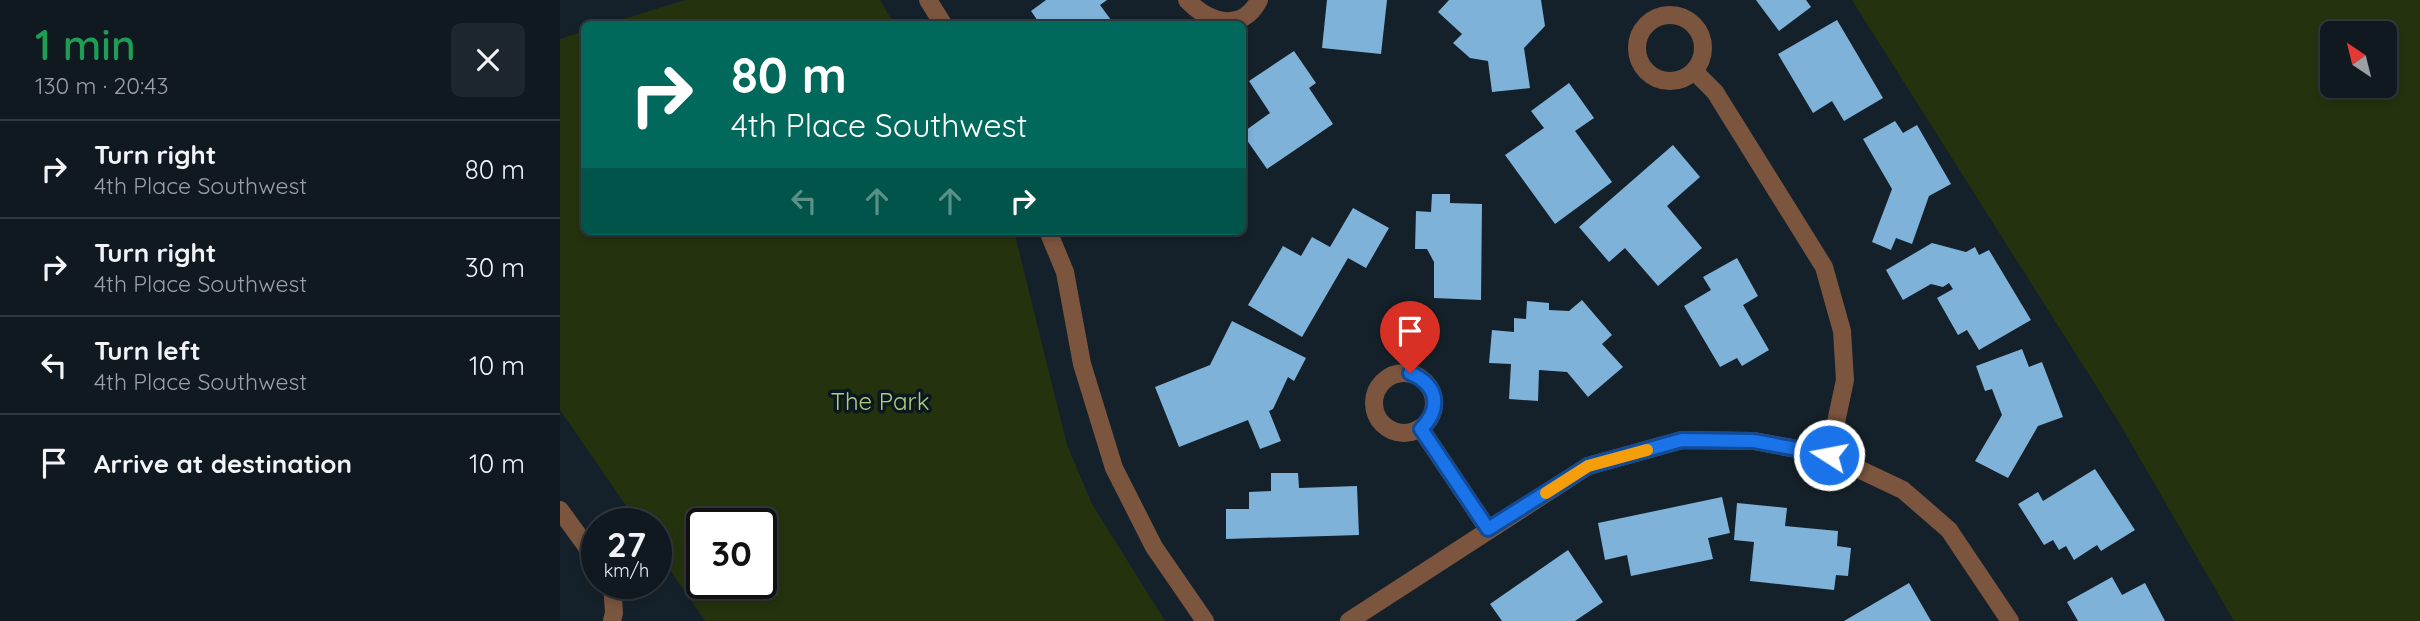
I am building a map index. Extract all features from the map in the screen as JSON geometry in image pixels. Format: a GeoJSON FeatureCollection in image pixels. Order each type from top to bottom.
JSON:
{"type":"FeatureCollection","features":[{"type":"Feature","properties":{"kind":"street"},"geometry":{"type":"LineString","coordinates":[[928,0],[941,21]]}},
{"type":"Feature","properties":{"kind":"street"},"geometry":{"type":"LineString","coordinates":[[1187,0],[1212,20],[1219,21]]}},
{"type":"Feature","properties":{"kind":"street"},"geometry":{"type":"LineString","coordinates":[[1231,21],[1241,19],[1254,9],[1259,0]]}},
{"type":"Feature","properties":{"kind":"street"},"geometry":{"type":"LineString","coordinates":[[1694,71],[1715,92],[1824,267],[1842,331],[1845,380],[1829,455]]}},
{"type":"Feature","properties":{"kind":"street"},"geometry":{"type":"LineString","coordinates":[[1050,235],[1065,272],[1082,364],[1114,468],[1154,547],[1205,621]]}},
{"type":"Feature","properties":{"kind":"street"},"geometry":{"type":"LineString","coordinates":[[1421,429],[1488,529]]}},
{"type":"Feature","properties":{"kind":"street"},"geometry":{"type":"LineString","coordinates":[[1349,621],[1588,466],[1682,440],[1754,441],[1829,455],[1903,490],[1949,530],[2010,621]]}},
{"type":"Feature","properties":{"kind":"street"},"geometry":{"type":"LineString","coordinates":[[560,510],[581,539]]}},
{"type":"Feature","properties":{"kind":"street"},"geometry":{"type":"LineString","coordinates":[[612,599],[613,617]]}},
{"type":"Feature","properties":{"kind":"green space"},"geometry":{"type":"Polygon","coordinates":[[[685,0],[880,0],[892,21],[617,21],[685,0]]]}},
{"type":"Feature","properties":{"kind":"green space"},"geometry":{"type":"Polygon","coordinates":[[[1852,0],[2420,0],[2420,621],[2234,621],[2117,419],[1852,0]]]}},
{"type":"Feature","properties":{"kind":"green space","name":"The Park"},"geometry":{"type":"Polygon","coordinates":[[[581,32],[581,235],[1015,235],[1067,445],[1092,504],[1165,621],[705,621],[690,599],[777,599],[777,508],[686,508],[686,593],[672,573],[672,508],[628,508],[560,410],[560,39],[581,32]]]}},
{"type":"Feature","properties":{"kind":"building"},"geometry":{"type":"Polygon","coordinates":[[[1046,0],[1107,0],[1100,5],[1112,21],[1038,21],[1031,11],[1046,0]]]}},
{"type":"Feature","properties":{"kind":"building"},"geometry":{"type":"Polygon","coordinates":[[[1327,0],[1387,0],[1381,54],[1322,48],[1327,0]]]}},
{"type":"Feature","properties":{"kind":"building"},"geometry":{"type":"Polygon","coordinates":[[[1449,0],[1541,0],[1545,26],[1524,48],[1530,88],[1492,92],[1488,61],[1470,58],[1453,43],[1462,34],[1438,12],[1449,0]]]}},
{"type":"Feature","properties":{"kind":"building"},"geometry":{"type":"Polygon","coordinates":[[[1756,0],[1806,0],[1811,7],[1779,31],[1756,0]]]}},
{"type":"Feature","properties":{"kind":"building"},"geometry":{"type":"Polygon","coordinates":[[[1837,20],[1883,98],[1844,121],[1832,101],[1813,113],[1778,54],[1837,20]]]}},
{"type":"Feature","properties":{"kind":"building"},"geometry":{"type":"Polygon","coordinates":[[[1294,51],[1316,83],[1309,88],[1333,124],[1267,169],[1246,139],[1246,130],[1270,113],[1249,81],[1294,51]]]}},
{"type":"Feature","properties":{"kind":"building"},"geometry":{"type":"Polygon","coordinates":[[[1569,83],[1594,118],[1575,131],[1612,182],[1555,224],[1505,155],[1544,128],[1531,111],[1569,83]]]}},
{"type":"Feature","properties":{"kind":"building"},"geometry":{"type":"Polygon","coordinates":[[[1895,121],[1903,133],[1917,125],[1951,184],[1929,196],[1912,244],[1896,238],[1891,250],[1872,242],[1892,189],[1863,139],[1895,121]]]}},
{"type":"Feature","properties":{"kind":"building"},"geometry":{"type":"Polygon","coordinates":[[[1673,145],[1700,177],[1667,206],[1702,248],[1658,286],[1625,248],[1609,262],[1579,227],[1673,145]]]}},
{"type":"Feature","properties":{"kind":"building"},"geometry":{"type":"Polygon","coordinates":[[[1432,194],[1450,194],[1450,203],[1482,204],[1481,300],[1434,298],[1434,262],[1427,249],[1415,249],[1416,211],[1431,212],[1432,194]]]}},
{"type":"Feature","properties":{"kind":"building"},"geometry":{"type":"Polygon","coordinates":[[[1353,208],[1389,228],[1366,268],[1348,258],[1302,337],[1248,305],[1283,246],[1301,256],[1312,237],[1330,247],[1353,208]]]}},
{"type":"Feature","properties":{"kind":"building"},"geometry":{"type":"Polygon","coordinates":[[[1932,243],[1966,252],[1975,247],[1979,255],[1989,250],[2031,320],[1979,350],[1967,330],[1958,335],[1937,298],[1953,289],[1949,283],[1943,287],[1931,284],[1903,300],[1886,270],[1932,243]]]}},
{"type":"Feature","properties":{"kind":"building"},"geometry":{"type":"Polygon","coordinates":[[[1737,258],[1758,296],[1743,305],[1769,350],[1742,366],[1737,358],[1720,367],[1684,306],[1711,290],[1703,277],[1737,258]]]}},
{"type":"Feature","properties":{"kind":"building"},"geometry":{"type":"Polygon","coordinates":[[[1582,300],[1612,335],[1602,344],[1623,367],[1588,397],[1567,372],[1539,370],[1538,401],[1509,399],[1511,364],[1489,363],[1492,330],[1514,332],[1514,318],[1526,319],[1527,301],[1549,303],[1549,310],[1569,311],[1582,300]]]}},
{"type":"Feature","properties":{"kind":"building"},"geometry":{"type":"Polygon","coordinates":[[[1232,321],[1306,358],[1294,381],[1288,377],[1273,409],[1269,411],[1281,441],[1260,449],[1248,420],[1179,447],[1155,387],[1210,365],[1232,321]]]}},
{"type":"Feature","properties":{"kind":"building"},"geometry":{"type":"Polygon","coordinates":[[[2022,349],[2029,367],[2042,362],[2063,417],[2038,426],[2008,478],[1975,461],[2002,415],[1992,389],[1985,391],[1976,366],[2022,349]]]}},
{"type":"Feature","properties":{"kind":"building"},"geometry":{"type":"Polygon","coordinates":[[[2095,469],[2135,530],[2101,551],[2097,545],[2074,560],[2066,546],[2059,550],[2053,540],[2044,545],[2018,504],[2038,492],[2043,501],[2095,469]]]}},
{"type":"Feature","properties":{"kind":"building"},"geometry":{"type":"Polygon","coordinates":[[[1271,473],[1298,473],[1299,488],[1357,486],[1359,535],[1226,539],[1226,509],[1249,509],[1249,492],[1271,491],[1271,473]]]}},
{"type":"Feature","properties":{"kind":"building"},"geometry":{"type":"Polygon","coordinates":[[[1722,497],[1730,533],[1708,538],[1713,559],[1631,576],[1627,555],[1605,560],[1598,523],[1722,497]]]}},
{"type":"Feature","properties":{"kind":"building"},"geometry":{"type":"Polygon","coordinates":[[[1737,503],[1787,508],[1785,526],[1838,531],[1837,546],[1851,548],[1848,576],[1836,575],[1834,590],[1750,581],[1754,542],[1734,540],[1737,503]]]}},
{"type":"Feature","properties":{"kind":"building"},"geometry":{"type":"Polygon","coordinates":[[[1568,550],[1603,602],[1575,621],[1502,621],[1490,604],[1568,550]]]}},
{"type":"Feature","properties":{"kind":"building"},"geometry":{"type":"Polygon","coordinates":[[[2112,577],[2122,595],[2145,583],[2165,621],[2078,621],[2067,602],[2112,577]]]}},
{"type":"Feature","properties":{"kind":"building"},"geometry":{"type":"Polygon","coordinates":[[[1909,583],[1931,621],[1844,621],[1909,583]]]}},
{"type":"Feature","properties":{"kind":"slow traffic"},"geometry":{"type":"LineString","coordinates":[[1546,493],[1588,466],[1647,450]]}},
{"type":"Feature","properties":{"kind":"route"},"geometry":{"type":"LineString","coordinates":[[1410,373],[1430,386],[1434,398],[1430,421],[1421,429],[1488,529],[1588,466],[1682,440],[1754,441],[1829,455]]}}]}
